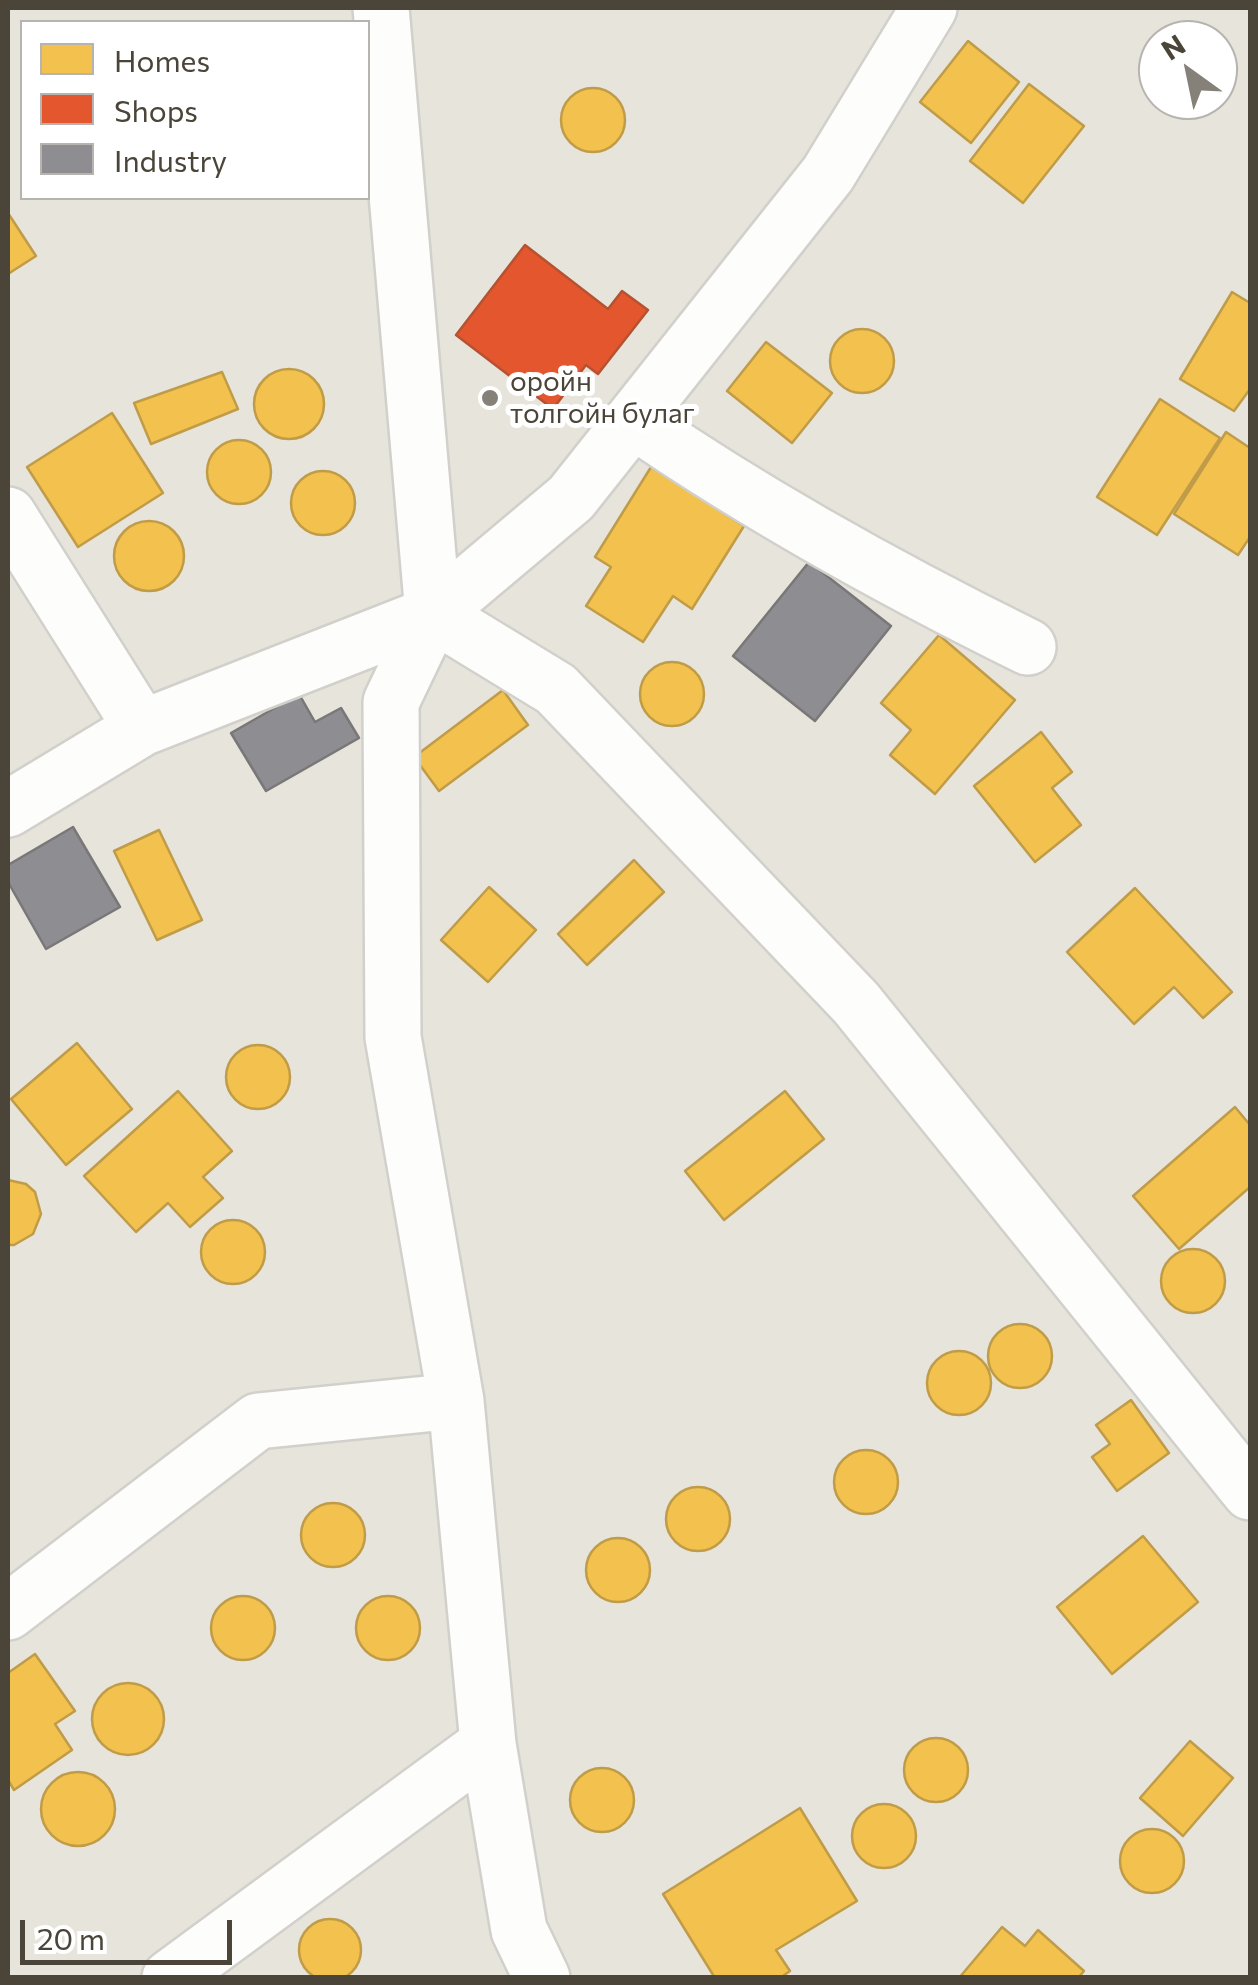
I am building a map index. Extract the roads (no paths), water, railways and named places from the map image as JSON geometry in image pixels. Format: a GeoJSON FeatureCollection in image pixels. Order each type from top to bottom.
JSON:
{"type":"FeatureCollection","features":[{"type":"Feature","properties":{"kind":"street"},"geometry":{"type":"LineString","coordinates":[[380,8],[433,614],[391,702],[393,1037],[456,1400],[488,1744],[519,1930],[542,1978]]}},
{"type":"Feature","properties":{"kind":"street"},"geometry":{"type":"LineString","coordinates":[[8,809],[142,728],[433,614],[570,498],[828,174],[929,8]]}},
{"type":"Feature","properties":{"kind":"street"},"geometry":{"type":"LineString","coordinates":[[634,420],[695,462],[932,600],[1028,646]]}},
{"type":"Feature","properties":{"kind":"street"},"geometry":{"type":"LineString","coordinates":[[8,515],[142,728]]}},
{"type":"Feature","properties":{"kind":"street"},"geometry":{"type":"LineString","coordinates":[[433,614],[556,689],[856,1004],[1250,1492]]}},
{"type":"Feature","properties":{"kind":"street"},"geometry":{"type":"LineString","coordinates":[[8,1612],[258,1422],[456,1400]]}},
{"type":"Feature","properties":{"kind":"street"},"geometry":{"type":"LineString","coordinates":[[170,1978],[488,1744]]}},
{"type":"Feature","properties":{"kind":"place","name":"оройн толгойн булаг"},"geometry":{"type":"Point","coordinates":[490,398]}}]}
